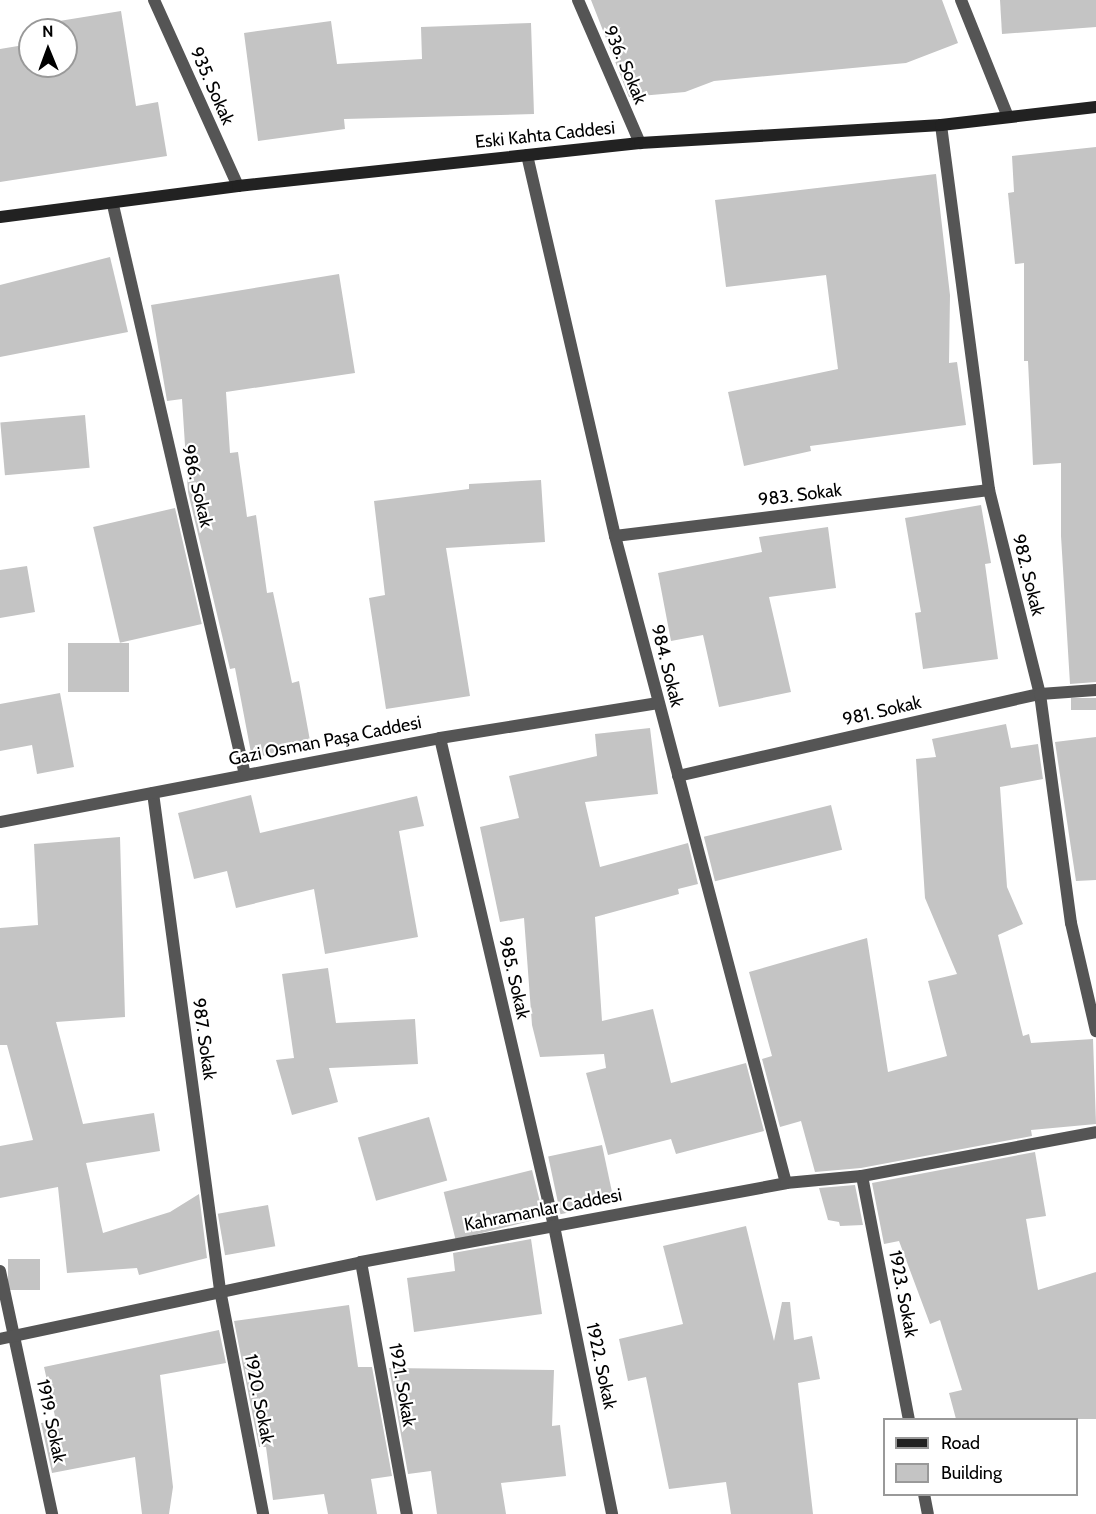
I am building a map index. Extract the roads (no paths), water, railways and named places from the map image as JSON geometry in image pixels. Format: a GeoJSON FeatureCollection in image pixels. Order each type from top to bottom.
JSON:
{"type":"FeatureCollection","features":[{"type":"Feature","properties":{"kind":"main road","name":"Eski Kahta Caddesi"},"geometry":{"type":"LineString","coordinates":[[0,218],[113,205],[238,186],[527,155],[640,144],[941,125],[1096,107]]}},
{"type":"Feature","properties":{"kind":"street","name":"935. Sokak"},"geometry":{"type":"LineString","coordinates":[[154,0],[238,186]]}},
{"type":"Feature","properties":{"kind":"street","name":"936. Sokak"},"geometry":{"type":"LineString","coordinates":[[578,0],[640,144]]}},
{"type":"Feature","properties":{"kind":"street"},"geometry":{"type":"LineString","coordinates":[[961,0],[1008,117]]}},
{"type":"Feature","properties":{"kind":"street","name":"982. Sokak"},"geometry":{"type":"LineString","coordinates":[[941,125],[988,490],[1040,694],[1071,923],[1096,1031]]}},
{"type":"Feature","properties":{"kind":"street","name":"984. Sokak"},"geometry":{"type":"LineString","coordinates":[[527,155],[615,536],[786,1183]]}},
{"type":"Feature","properties":{"kind":"street","name":"986. Sokak"},"geometry":{"type":"LineString","coordinates":[[113,205],[245,775]]}},
{"type":"Feature","properties":{"kind":"street","name":"983. Sokak"},"geometry":{"type":"LineString","coordinates":[[615,536],[988,490]]}},
{"type":"Feature","properties":{"kind":"street","name":"981. Sokak"},"geometry":{"type":"LineString","coordinates":[[678,776],[1040,694],[1096,690]]}},
{"type":"Feature","properties":{"kind":"street","name":"Gazi Osman Paşa Caddesi"},"geometry":{"type":"LineString","coordinates":[[0,822],[440,738],[658,703]]}},
{"type":"Feature","properties":{"kind":"street","name":"985. Sokak"},"geometry":{"type":"LineString","coordinates":[[440,738],[554,1226]]}},
{"type":"Feature","properties":{"kind":"street","name":"987. Sokak"},"geometry":{"type":"LineString","coordinates":[[153,793],[220,1290]]}},
{"type":"Feature","properties":{"kind":"street","name":"Kahramanlar Caddesi"},"geometry":{"type":"LineString","coordinates":[[0,1339],[220,1290],[361,1262],[786,1183],[862,1176],[1096,1132]]}},
{"type":"Feature","properties":{"kind":"street","name":"1923. Sokak"},"geometry":{"type":"LineString","coordinates":[[862,1176],[909,1418]]}},
{"type":"Feature","properties":{"kind":"street","name":"1922. Sokak"},"geometry":{"type":"LineString","coordinates":[[554,1226],[612,1514]]}},
{"type":"Feature","properties":{"kind":"street","name":"1921. Sokak"},"geometry":{"type":"LineString","coordinates":[[361,1262],[406,1514]]}},
{"type":"Feature","properties":{"kind":"street","name":"1919. Sokak"},"geometry":{"type":"LineString","coordinates":[[0,1272],[52,1514]]}},
{"type":"Feature","properties":{"kind":"street","name":"1920. Sokak"},"geometry":{"type":"LineString","coordinates":[[220,1290],[263,1514]]}},
{"type":"Feature","properties":{"kind":"street"},"geometry":{"type":"LineString","coordinates":[[924,1496],[928,1514]]}}]}
